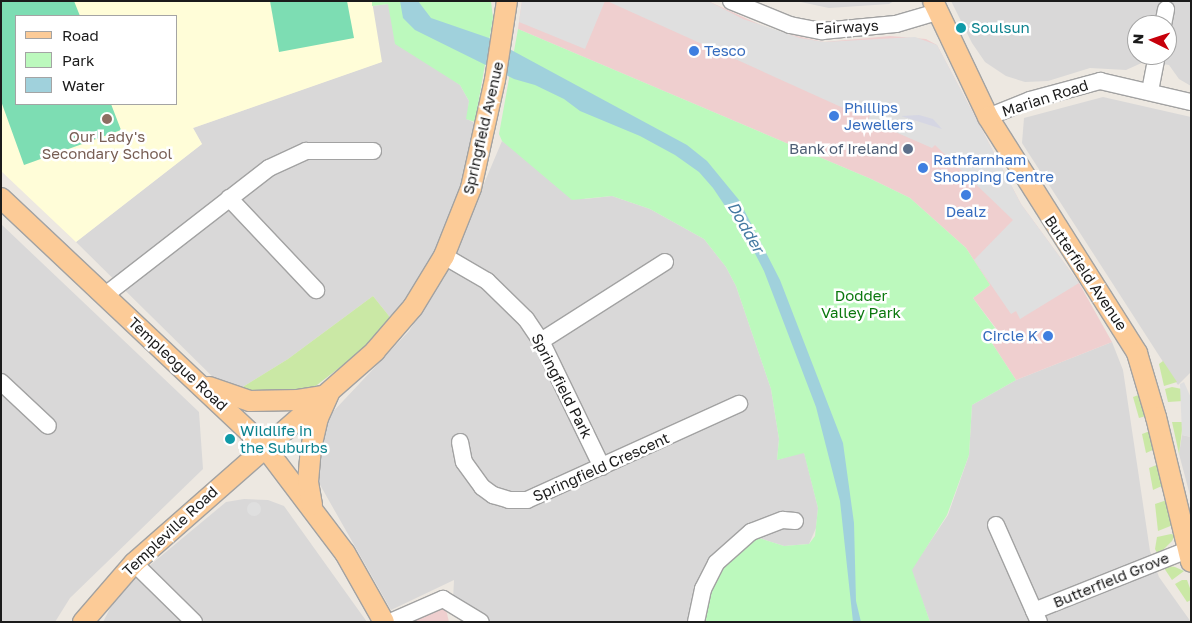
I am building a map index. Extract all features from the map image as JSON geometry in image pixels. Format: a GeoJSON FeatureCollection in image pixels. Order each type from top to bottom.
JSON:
{"type":"FeatureCollection","features":[{"type":"Feature","properties":{"kind":"main road","name":"Springfield Avenue"},"geometry":{"type":"LineString","coordinates":[[264,446],[394,332],[444,256],[471,188],[495,80],[507,1]]}},
{"type":"Feature","properties":{"kind":"main road","name":"Butterfield Avenue"},"geometry":{"type":"LineString","coordinates":[[935,7],[988,117],[1137,353],[1156,417],[1189,556]]}},
{"type":"Feature","properties":{"kind":"main road","name":"Templeogue Road"},"geometry":{"type":"LineString","coordinates":[[1,198],[264,446],[312,507],[345,554],[384,622]]}},
{"type":"Feature","properties":{"kind":"main road"},"geometry":{"type":"LineString","coordinates":[[198,384],[250,401],[298,400],[326,392]]}},
{"type":"Feature","properties":{"kind":"main road"},"geometry":{"type":"LineString","coordinates":[[312,507],[308,482],[312,441],[326,392]]}},
{"type":"Feature","properties":{"kind":"main road","name":"Templeville Road"},"geometry":{"type":"LineString","coordinates":[[83,622],[134,563],[264,446]]}},
{"type":"Feature","properties":{"kind":"street","name":"Fairways"},"geometry":{"type":"LineString","coordinates":[[731,1],[790,25],[822,31],[896,24],[935,7]]}},
{"type":"Feature","properties":{"kind":"street"},"geometry":{"type":"LineString","coordinates":[[1165,15],[1166,8]]}},
{"type":"Feature","properties":{"kind":"street"},"geometry":{"type":"LineString","coordinates":[[1150,91],[1155,65]]}},
{"type":"Feature","properties":{"kind":"street","name":"Marian Road"},"geometry":{"type":"LineString","coordinates":[[988,117],[1030,100],[1100,81],[1191,102]]}},
{"type":"Feature","properties":{"kind":"street"},"geometry":{"type":"LineString","coordinates":[[104,296],[269,168],[306,151],[373,151]]}},
{"type":"Feature","properties":{"kind":"street"},"geometry":{"type":"LineString","coordinates":[[229,198],[316,290]]}},
{"type":"Feature","properties":{"kind":"street","name":"Springfield Park"},"geometry":{"type":"LineString","coordinates":[[444,256],[493,286],[526,319],[542,342],[602,466]]}},
{"type":"Feature","properties":{"kind":"street"},"geometry":{"type":"LineString","coordinates":[[542,342],[665,262]]}},
{"type":"Feature","properties":{"kind":"street"},"geometry":{"type":"LineString","coordinates":[[1,382],[48,426]]}},
{"type":"Feature","properties":{"kind":"street","name":"Springfield Crescent"},"geometry":{"type":"LineString","coordinates":[[460,442],[464,462],[482,487],[493,495],[509,500],[527,500],[739,404]]}},
{"type":"Feature","properties":{"kind":"street"},"geometry":{"type":"LineString","coordinates":[[696,622],[703,589],[716,563],[751,532],[783,520],[795,521]]}},
{"type":"Feature","properties":{"kind":"street","name":"Butterfield Grove"},"geometry":{"type":"LineString","coordinates":[[996,525],[1037,616],[1189,556]]}},
{"type":"Feature","properties":{"kind":"street"},"geometry":{"type":"LineString","coordinates":[[134,563],[194,622]]}},
{"type":"Feature","properties":{"kind":"street"},"geometry":{"type":"LineString","coordinates":[[390,622],[443,599],[481,622]]}},
{"type":"Feature","properties":{"kind":"shaded area","name":"Our Lady's Secondary School"},"geometry":{"type":"Polygon","coordinates":[[[1,1],[372,1],[382,62],[193,128],[202,144],[76,242],[1,171],[1,1]]]}},
{"type":"Feature","properties":{"kind":"shaded area","name":"Rathfarnham Shopping Centre"},"geometry":{"type":"Polygon","coordinates":[[[522,1],[708,1],[774,31],[824,42],[890,36],[926,39],[937,45],[1021,204],[1079,283],[1112,342],[1016,380],[988,337],[998,331],[973,298],[990,285],[966,248],[910,198],[871,179],[518,29],[522,1]]]}},
{"type":"Feature","properties":{"kind":"shaded area"},"geometry":{"type":"Polygon","coordinates":[[[522,1],[605,1],[585,49],[519,22],[522,1]]]}},
{"type":"Feature","properties":{"kind":"shaded area"},"geometry":{"type":"Polygon","coordinates":[[[607,1],[708,1],[743,19],[800,38],[824,42],[915,37],[937,45],[1021,204],[1079,283],[1020,319],[1016,311],[1011,314],[974,260],[1013,220],[935,145],[932,148],[868,120],[872,111],[869,107],[864,108],[861,116],[607,1]]]}},
{"type":"Feature","properties":{"kind":"shaded area"},"geometry":{"type":"Polygon","coordinates":[[[796,1],[894,1],[889,4],[829,8],[796,1]]]}},
{"type":"Feature","properties":{"kind":"shaded area"},"geometry":{"type":"Polygon","coordinates":[[[951,1],[1191,1],[1191,86],[1179,79],[1169,65],[1177,65],[1177,15],[1127,15],[1127,65],[1137,65],[1126,70],[1090,68],[1048,81],[1025,82],[1006,76],[985,62],[972,43],[951,1]]]}},
{"type":"Feature","properties":{"kind":"shaded area"},"geometry":{"type":"Polygon","coordinates":[[[388,4],[437,68],[460,85],[469,101],[467,119],[480,126],[449,229],[393,321],[373,296],[288,359],[233,393],[224,388],[76,242],[202,144],[193,128],[381,62],[372,6],[388,4]]]}},
{"type":"Feature","properties":{"kind":"shaded area"},"geometry":{"type":"Polygon","coordinates":[[[1103,97],[1191,117],[1191,372],[1178,385],[1022,143],[1024,118],[1103,97]]]}},
{"type":"Feature","properties":{"kind":"shaded area"},"geometry":{"type":"Polygon","coordinates":[[[919,115],[933,119],[942,129],[901,116],[919,115]]]}},
{"type":"Feature","properties":{"kind":"shaded area"},"geometry":{"type":"Polygon","coordinates":[[[502,141],[585,199],[612,196],[650,209],[704,239],[726,267],[736,286],[771,389],[779,439],[777,460],[804,452],[818,508],[816,528],[809,544],[784,546],[756,537],[701,622],[484,622],[453,600],[454,580],[391,610],[319,483],[322,429],[327,418],[409,331],[445,276],[502,141]]]}},
{"type":"Feature","properties":{"kind":"shaded area"},"geometry":{"type":"Polygon","coordinates":[[[1,224],[199,412],[203,469],[70,598],[55,622],[1,622],[1,224]]]}},
{"type":"Feature","properties":{"kind":"shaded area"},"geometry":{"type":"Polygon","coordinates":[[[1112,342],[1123,370],[1150,551],[1159,577],[1191,622],[930,622],[911,570],[948,515],[969,455],[972,405],[1016,380],[1112,342]]]}},
{"type":"Feature","properties":{"kind":"shaded area"},"geometry":{"type":"Polygon","coordinates":[[[1184,382],[1191,398],[1191,437],[1182,435],[1180,384],[1184,382]]]}},
{"type":"Feature","properties":{"kind":"shaded area"},"geometry":{"type":"Polygon","coordinates":[[[1182,435],[1191,437],[1191,499],[1179,454],[1182,435]]]}},
{"type":"Feature","properties":{"kind":"shaded area"},"geometry":{"type":"Polygon","coordinates":[[[244,499],[268,500],[284,506],[367,622],[103,622],[119,591],[226,502],[244,499]]]}},
{"type":"Feature","properties":{"kind":"shaded area"},"geometry":{"type":"Polygon","coordinates":[[[251,502],[257,502],[261,509],[257,516],[251,516],[247,512],[247,506],[251,502]]]}},
{"type":"Feature","properties":{"kind":"shaded area"},"geometry":{"type":"Polygon","coordinates":[[[445,605],[449,622],[403,622],[445,605]]]}},
{"type":"Feature","properties":{"kind":"green space"},"geometry":{"type":"Polygon","coordinates":[[[1,1],[74,1],[80,15],[15,15],[15,105],[111,105],[121,130],[24,165],[1,101],[1,1]]]}},
{"type":"Feature","properties":{"kind":"green space"},"geometry":{"type":"Polygon","coordinates":[[[270,1],[347,1],[354,38],[279,52],[270,1]]]}},
{"type":"Feature","properties":{"kind":"green space"},"geometry":{"type":"Polygon","coordinates":[[[372,1],[491,1],[493,18],[475,122],[466,119],[469,101],[460,85],[395,44],[388,4],[372,6],[372,1]]]}},
{"type":"Feature","properties":{"kind":"green space","name":"Dodder Valley Park"},"geometry":{"type":"Polygon","coordinates":[[[518,29],[871,179],[910,198],[966,248],[990,285],[973,298],[998,332],[988,337],[1016,380],[972,405],[969,455],[947,515],[912,570],[930,622],[701,622],[719,567],[756,537],[784,546],[809,544],[815,536],[818,508],[804,453],[777,460],[779,439],[771,389],[736,286],[726,267],[704,239],[650,209],[612,196],[572,200],[502,141],[499,134],[518,29]]]}},
{"type":"Feature","properties":{"kind":"green space"},"geometry":{"type":"Polygon","coordinates":[[[373,296],[393,321],[374,341],[304,395],[233,393],[288,359],[373,296]]]}},
{"type":"Feature","properties":{"kind":"green space"},"geometry":{"type":"Polygon","coordinates":[[[1163,361],[1177,382],[1164,386],[1159,364],[1163,361]]]}},
{"type":"Feature","properties":{"kind":"green space"},"geometry":{"type":"Polygon","coordinates":[[[1172,387],[1182,389],[1183,401],[1168,402],[1165,389],[1172,387]]]}},
{"type":"Feature","properties":{"kind":"green space"},"geometry":{"type":"Polygon","coordinates":[[[1141,394],[1146,416],[1139,418],[1133,397],[1141,394]]]}},
{"type":"Feature","properties":{"kind":"green space"},"geometry":{"type":"Polygon","coordinates":[[[1172,422],[1183,422],[1179,454],[1172,422]]]}},
{"type":"Feature","properties":{"kind":"green space"},"geometry":{"type":"Polygon","coordinates":[[[1150,431],[1155,449],[1146,453],[1142,434],[1150,431]]]}},
{"type":"Feature","properties":{"kind":"green space"},"geometry":{"type":"Polygon","coordinates":[[[1159,464],[1164,485],[1153,490],[1149,468],[1159,464]]]}},
{"type":"Feature","properties":{"kind":"green space"},"geometry":{"type":"Polygon","coordinates":[[[1167,500],[1173,525],[1158,531],[1155,504],[1167,500]]]}},
{"type":"Feature","properties":{"kind":"green space"},"geometry":{"type":"Polygon","coordinates":[[[1175,535],[1172,541],[1158,555],[1155,549],[1157,537],[1175,535]]]}},
{"type":"Feature","properties":{"kind":"green space"},"geometry":{"type":"Polygon","coordinates":[[[1162,565],[1175,567],[1184,571],[1172,580],[1162,565]]]}},
{"type":"Feature","properties":{"kind":"green space"},"geometry":{"type":"Polygon","coordinates":[[[1182,580],[1187,580],[1191,591],[1191,600],[1187,602],[1175,584],[1182,580]]]}},
{"type":"Feature","properties":{"kind":"water","name":"Dodder"},"geometry":{"type":"Polygon","coordinates":[[[400,1],[418,1],[431,18],[489,38],[687,145],[707,161],[739,200],[780,280],[843,443],[854,523],[856,601],[861,622],[853,622],[840,501],[816,407],[764,271],[748,240],[713,188],[699,172],[675,155],[640,136],[580,111],[564,99],[535,85],[514,79],[415,30],[403,18],[400,1]]]}},
{"type":"Feature","properties":{"kind":"place","name":"Soulsun"},"geometry":{"type":"Point","coordinates":[961,28]}},
{"type":"Feature","properties":{"kind":"place","name":"Tesco"},"geometry":{"type":"Point","coordinates":[694,51]}},
{"type":"Feature","properties":{"kind":"place","name":"Phillips Jewellers"},"geometry":{"type":"Point","coordinates":[834,116]}},
{"type":"Feature","properties":{"kind":"place","name":"Our Lady's Secondary School"},"geometry":{"type":"Point","coordinates":[107,119]}},
{"type":"Feature","properties":{"kind":"place","name":"Bank of Ireland"},"geometry":{"type":"Point","coordinates":[908,149]}},
{"type":"Feature","properties":{"kind":"place","name":"Rathfarnham Shopping Centre"},"geometry":{"type":"Point","coordinates":[923,168]}},
{"type":"Feature","properties":{"kind":"place","name":"Dealz"},"geometry":{"type":"Point","coordinates":[966,195]}},
{"type":"Feature","properties":{"kind":"place","name":"Circle K"},"geometry":{"type":"Point","coordinates":[1048,336]}},
{"type":"Feature","properties":{"kind":"place","name":"Wildlife in the Suburbs"},"geometry":{"type":"Point","coordinates":[230,439]}}]}
